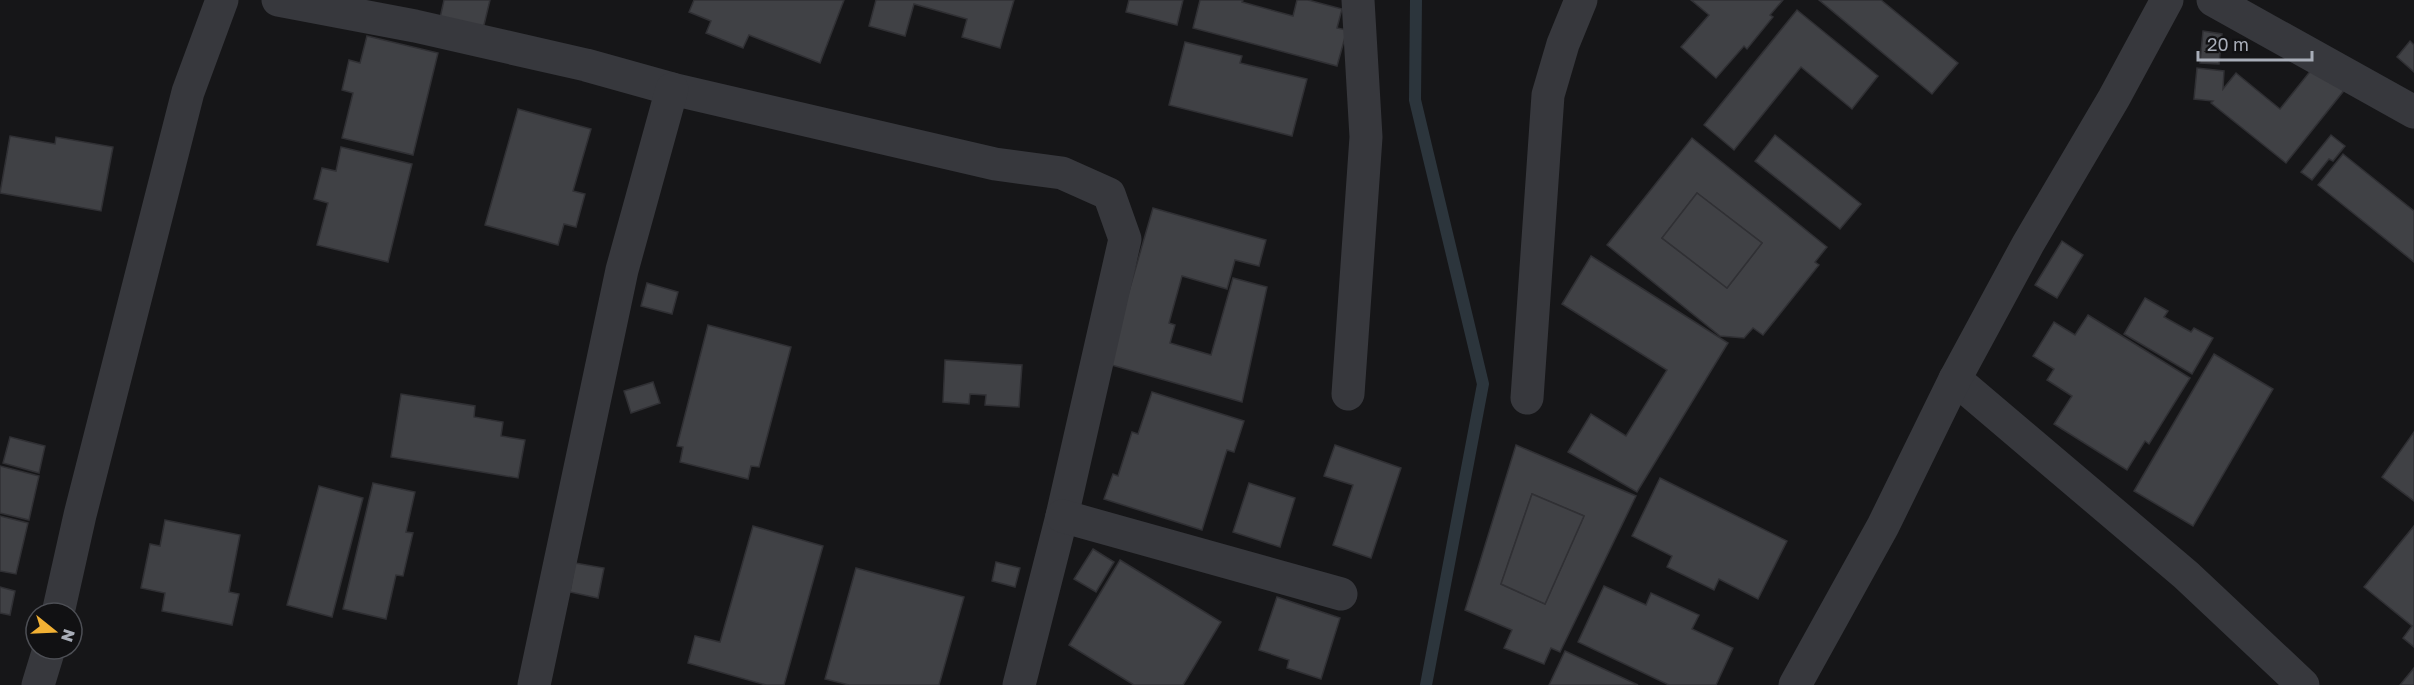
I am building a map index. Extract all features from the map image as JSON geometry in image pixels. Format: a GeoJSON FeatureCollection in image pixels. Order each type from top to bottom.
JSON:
{"type":"FeatureCollection","features":[{"type":"Feature","properties":{"kind":"street"},"geometry":{"type":"LineString","coordinates":[[61,601],[80,516],[188,92],[222,0]]}},
{"type":"Feature","properties":{"kind":"street"},"geometry":{"type":"LineString","coordinates":[[278,0],[415,26],[586,65],[672,89],[995,164],[1062,173],[1109,194],[1125,239],[1062,516],[1019,685]]}},
{"type":"Feature","properties":{"kind":"street"},"geometry":{"type":"LineString","coordinates":[[1348,394],[1366,137],[1358,0]]}},
{"type":"Feature","properties":{"kind":"street"},"geometry":{"type":"LineString","coordinates":[[1527,398],[1548,95],[1563,44],[1581,0]]}},
{"type":"Feature","properties":{"kind":"street"},"geometry":{"type":"LineString","coordinates":[[1795,685],[1883,526],[1955,380],[2028,244],[2114,98],[2167,0]]}},
{"type":"Feature","properties":{"kind":"street"},"geometry":{"type":"LineString","coordinates":[[2213,0],[2414,112]]}},
{"type":"Feature","properties":{"kind":"street"},"geometry":{"type":"LineString","coordinates":[[534,685],[622,270],[672,89]]}},
{"type":"Feature","properties":{"kind":"street"},"geometry":{"type":"LineString","coordinates":[[1955,380],[2186,575],[2303,685]]}},
{"type":"Feature","properties":{"kind":"street"},"geometry":{"type":"LineString","coordinates":[[1062,516],[1341,594]]}},
{"type":"Feature","properties":{"kind":"street"},"geometry":{"type":"LineString","coordinates":[[38,685],[45,661]]}},
{"type":"Feature","properties":{"kind":"building"},"geometry":{"type":"Polygon","coordinates":[[[444,0],[490,0],[483,29],[440,18],[444,0]]]}},
{"type":"Feature","properties":{"kind":"building"},"geometry":{"type":"Polygon","coordinates":[[[694,0],[844,0],[820,63],[749,35],[743,48],[706,33],[711,21],[689,12],[694,0]]]}},
{"type":"Feature","properties":{"kind":"building"},"geometry":{"type":"Polygon","coordinates":[[[876,0],[1014,0],[1000,48],[962,37],[967,19],[914,4],[905,36],[869,26],[876,0]]]}},
{"type":"Feature","properties":{"kind":"building"},"geometry":{"type":"Polygon","coordinates":[[[1129,0],[1183,0],[1177,25],[1126,12],[1129,0]]]}},
{"type":"Feature","properties":{"kind":"building"},"geometry":{"type":"Polygon","coordinates":[[[1200,0],[1243,0],[1242,2],[1293,16],[1297,0],[1308,0],[1342,9],[1337,28],[1347,30],[1337,66],[1193,28],[1200,0]]]}},
{"type":"Feature","properties":{"kind":"building"},"geometry":{"type":"Polygon","coordinates":[[[1691,0],[1783,0],[1770,15],[1773,17],[1747,49],[1744,46],[1716,78],[1681,47],[1709,15],[1691,0]]]}},
{"type":"Feature","properties":{"kind":"building"},"geometry":{"type":"Polygon","coordinates":[[[1819,0],[1881,0],[1958,63],[1932,94],[1819,0]]]}},
{"type":"Feature","properties":{"kind":"building"},"geometry":{"type":"Polygon","coordinates":[[[1797,10],[1878,76],[1852,109],[1801,67],[1734,150],[1704,125],[1797,10]]]}},
{"type":"Feature","properties":{"kind":"building"},"geometry":{"type":"Polygon","coordinates":[[[2203,31],[2222,34],[2219,64],[2200,63],[2203,31]]]}},
{"type":"Feature","properties":{"kind":"building"},"geometry":{"type":"Polygon","coordinates":[[[367,36],[438,53],[413,155],[342,138],[353,93],[342,90],[349,60],[360,63],[367,36]]]}},
{"type":"Feature","properties":{"kind":"building"},"geometry":{"type":"Polygon","coordinates":[[[2410,41],[2414,45],[2414,72],[2397,57],[2410,41]]]}},
{"type":"Feature","properties":{"kind":"building"},"geometry":{"type":"Polygon","coordinates":[[[1185,42],[1242,56],[1240,63],[1307,79],[1292,136],[1169,105],[1185,42]]]}},
{"type":"Feature","properties":{"kind":"building"},"geometry":{"type":"Polygon","coordinates":[[[2316,64],[2346,88],[2286,163],[2211,103],[2213,101],[2194,99],[2197,68],[2224,71],[2223,89],[2236,73],[2280,109],[2316,64]]]}},
{"type":"Feature","properties":{"kind":"building"},"geometry":{"type":"Polygon","coordinates":[[[518,109],[591,129],[573,191],[585,194],[576,227],[564,224],[558,245],[485,225],[518,109]]]}},
{"type":"Feature","properties":{"kind":"building"},"geometry":{"type":"Polygon","coordinates":[[[1775,135],[1861,204],[1840,229],[1755,161],[1775,135]]]}},
{"type":"Feature","properties":{"kind":"building"},"geometry":{"type":"Polygon","coordinates":[[[2331,135],[2345,146],[2333,161],[2329,159],[2312,180],[2301,172],[2331,135]]]}},
{"type":"Feature","properties":{"kind":"building"},"geometry":{"type":"Polygon","coordinates":[[[10,136],[55,144],[56,137],[113,147],[101,211],[0,193],[10,136]]]}},
{"type":"Feature","properties":{"kind":"building"},"geometry":{"type":"Polygon","coordinates":[[[1692,138],[1827,247],[1815,262],[1819,265],[1763,335],[1753,328],[1744,338],[1720,336],[1607,245],[1692,138]],[[1697,193],[1662,238],[1727,288],[1762,243],[1697,193]]]}},
{"type":"Feature","properties":{"kind":"building"},"geometry":{"type":"Polygon","coordinates":[[[341,147],[412,164],[388,262],[317,245],[328,203],[314,199],[322,168],[336,171],[341,147]]]}},
{"type":"Feature","properties":{"kind":"building"},"geometry":{"type":"Polygon","coordinates":[[[2343,154],[2414,211],[2414,262],[2318,185],[2343,154]]]}},
{"type":"Feature","properties":{"kind":"building"},"geometry":{"type":"Polygon","coordinates":[[[1697,193],[1762,243],[1727,288],[1662,238],[1697,193]]]}},
{"type":"Feature","properties":{"kind":"building"},"geometry":{"type":"Polygon","coordinates":[[[1153,208],[1266,240],[1259,266],[1235,260],[1227,289],[1182,276],[1169,323],[1175,325],[1170,343],[1211,355],[1233,278],[1267,287],[1242,402],[1108,364],[1153,208]]]}},
{"type":"Feature","properties":{"kind":"building"},"geometry":{"type":"Polygon","coordinates":[[[2062,241],[2083,255],[2057,298],[2035,285],[2062,241]]]}},
{"type":"Feature","properties":{"kind":"building"},"geometry":{"type":"Polygon","coordinates":[[[1591,256],[1728,343],[1637,492],[1568,452],[1591,414],[1626,436],[1667,370],[1562,304],[1591,256]]]}},
{"type":"Feature","properties":{"kind":"building"},"geometry":{"type":"Polygon","coordinates":[[[647,283],[678,292],[672,314],[641,306],[647,283]]]}},
{"type":"Feature","properties":{"kind":"building"},"geometry":{"type":"Polygon","coordinates":[[[2145,298],[2168,311],[2164,317],[2191,332],[2194,328],[2213,338],[2192,374],[2124,334],[2145,298]]]}},
{"type":"Feature","properties":{"kind":"building"},"geometry":{"type":"Polygon","coordinates":[[[2088,315],[2190,378],[2149,444],[2145,441],[2127,470],[2054,424],[2072,396],[2047,380],[2054,369],[2033,356],[2054,322],[2075,335],[2088,315]]]}},
{"type":"Feature","properties":{"kind":"building"},"geometry":{"type":"Polygon","coordinates":[[[708,325],[791,347],[759,467],[751,466],[748,479],[680,462],[683,447],[677,446],[708,325]]]}},
{"type":"Feature","properties":{"kind":"building"},"geometry":{"type":"Polygon","coordinates":[[[2214,354],[2273,389],[2193,526],[2134,491],[2214,354]]]}},
{"type":"Feature","properties":{"kind":"building"},"geometry":{"type":"Polygon","coordinates":[[[945,360],[1022,365],[1019,407],[985,405],[986,395],[970,394],[969,404],[943,402],[945,360]]]}},
{"type":"Feature","properties":{"kind":"building"},"geometry":{"type":"Polygon","coordinates":[[[653,382],[660,403],[631,413],[624,391],[653,382]]]}},
{"type":"Feature","properties":{"kind":"building"},"geometry":{"type":"Polygon","coordinates":[[[1152,392],[1244,421],[1234,452],[1227,450],[1202,530],[1104,499],[1113,474],[1118,476],[1132,432],[1138,434],[1152,392]]]}},
{"type":"Feature","properties":{"kind":"building"},"geometry":{"type":"Polygon","coordinates":[[[401,394],[475,406],[474,417],[503,422],[501,436],[525,440],[518,478],[391,457],[401,394]]]}},
{"type":"Feature","properties":{"kind":"building"},"geometry":{"type":"Polygon","coordinates":[[[2414,432],[2414,501],[2382,477],[2414,432]]]}},
{"type":"Feature","properties":{"kind":"building"},"geometry":{"type":"Polygon","coordinates":[[[10,437],[45,446],[39,473],[3,463],[10,437]]]}},
{"type":"Feature","properties":{"kind":"building"},"geometry":{"type":"Polygon","coordinates":[[[1335,445],[1401,468],[1371,558],[1333,545],[1353,485],[1324,476],[1335,445]]]}},
{"type":"Feature","properties":{"kind":"building"},"geometry":{"type":"Polygon","coordinates":[[[1516,445],[1636,496],[1560,652],[1551,648],[1544,664],[1504,648],[1512,630],[1465,610],[1516,445]],[[1532,494],[1501,584],[1545,604],[1584,516],[1532,494]]]}},
{"type":"Feature","properties":{"kind":"building"},"geometry":{"type":"Polygon","coordinates":[[[0,466],[39,476],[29,520],[0,513],[0,466]]]}},
{"type":"Feature","properties":{"kind":"building"},"geometry":{"type":"Polygon","coordinates":[[[1660,478],[1787,541],[1758,599],[1719,579],[1714,590],[1667,567],[1672,556],[1632,536],[1660,478]]]}},
{"type":"Feature","properties":{"kind":"building"},"geometry":{"type":"Polygon","coordinates":[[[373,483],[415,492],[406,532],[413,533],[403,576],[396,575],[386,619],[343,609],[373,483]]]}},
{"type":"Feature","properties":{"kind":"building"},"geometry":{"type":"Polygon","coordinates":[[[1249,483],[1295,498],[1280,547],[1233,532],[1249,483]]]}},
{"type":"Feature","properties":{"kind":"building"},"geometry":{"type":"Polygon","coordinates":[[[319,486],[363,498],[332,617],[287,605],[319,486]]]}},
{"type":"Feature","properties":{"kind":"building"},"geometry":{"type":"Polygon","coordinates":[[[1532,494],[1584,516],[1545,604],[1501,584],[1532,494]]]}},
{"type":"Feature","properties":{"kind":"building"},"geometry":{"type":"Polygon","coordinates":[[[0,516],[28,523],[16,574],[0,571],[0,516]]]}},
{"type":"Feature","properties":{"kind":"building"},"geometry":{"type":"Polygon","coordinates":[[[165,520],[240,535],[229,592],[239,594],[232,625],[162,611],[165,593],[141,588],[150,544],[160,546],[165,520]]]}},
{"type":"Feature","properties":{"kind":"building"},"geometry":{"type":"Polygon","coordinates":[[[753,526],[823,546],[784,685],[766,685],[688,663],[695,636],[720,642],[753,526]]]}},
{"type":"Feature","properties":{"kind":"building"},"geometry":{"type":"Polygon","coordinates":[[[2414,526],[2414,647],[2403,638],[2412,626],[2364,587],[2414,526]]]}},
{"type":"Feature","properties":{"kind":"building"},"geometry":{"type":"Polygon","coordinates":[[[1093,549],[1114,562],[1096,592],[1074,579],[1093,549]]]}},
{"type":"Feature","properties":{"kind":"building"},"geometry":{"type":"Polygon","coordinates":[[[1120,560],[1221,622],[1183,685],[1134,685],[1069,645],[1120,560]]]}},
{"type":"Feature","properties":{"kind":"building"},"geometry":{"type":"Polygon","coordinates":[[[996,562],[1020,568],[1015,587],[992,581],[996,562]]]}},
{"type":"Feature","properties":{"kind":"building"},"geometry":{"type":"Polygon","coordinates":[[[575,563],[604,568],[598,598],[570,592],[575,563]]]}},
{"type":"Feature","properties":{"kind":"building"},"geometry":{"type":"Polygon","coordinates":[[[856,568],[964,597],[939,685],[849,685],[825,679],[856,568]]]}},
{"type":"Feature","properties":{"kind":"building"},"geometry":{"type":"Polygon","coordinates":[[[1604,586],[1646,605],[1651,593],[1699,615],[1692,629],[1733,648],[1716,685],[1669,685],[1578,642],[1604,586]]]}},
{"type":"Feature","properties":{"kind":"building"},"geometry":{"type":"Polygon","coordinates":[[[0,587],[15,591],[10,615],[0,613],[0,587]]]}},
{"type":"Feature","properties":{"kind":"building"},"geometry":{"type":"Polygon","coordinates":[[[1277,597],[1340,618],[1321,679],[1287,668],[1289,660],[1259,650],[1277,597]]]}},
{"type":"Feature","properties":{"kind":"building"},"geometry":{"type":"Polygon","coordinates":[[[1565,651],[1638,685],[1549,685],[1565,651]]]}},
{"type":"Feature","properties":{"kind":"building"},"geometry":{"type":"Polygon","coordinates":[[[2414,668],[2414,685],[2400,685],[2414,668]]]}},
{"type":"Feature","properties":{"kind":"waterway"},"geometry":{"type":"LineString","coordinates":[[1416,0],[1415,100],[1483,384],[1426,685]]}}]}
